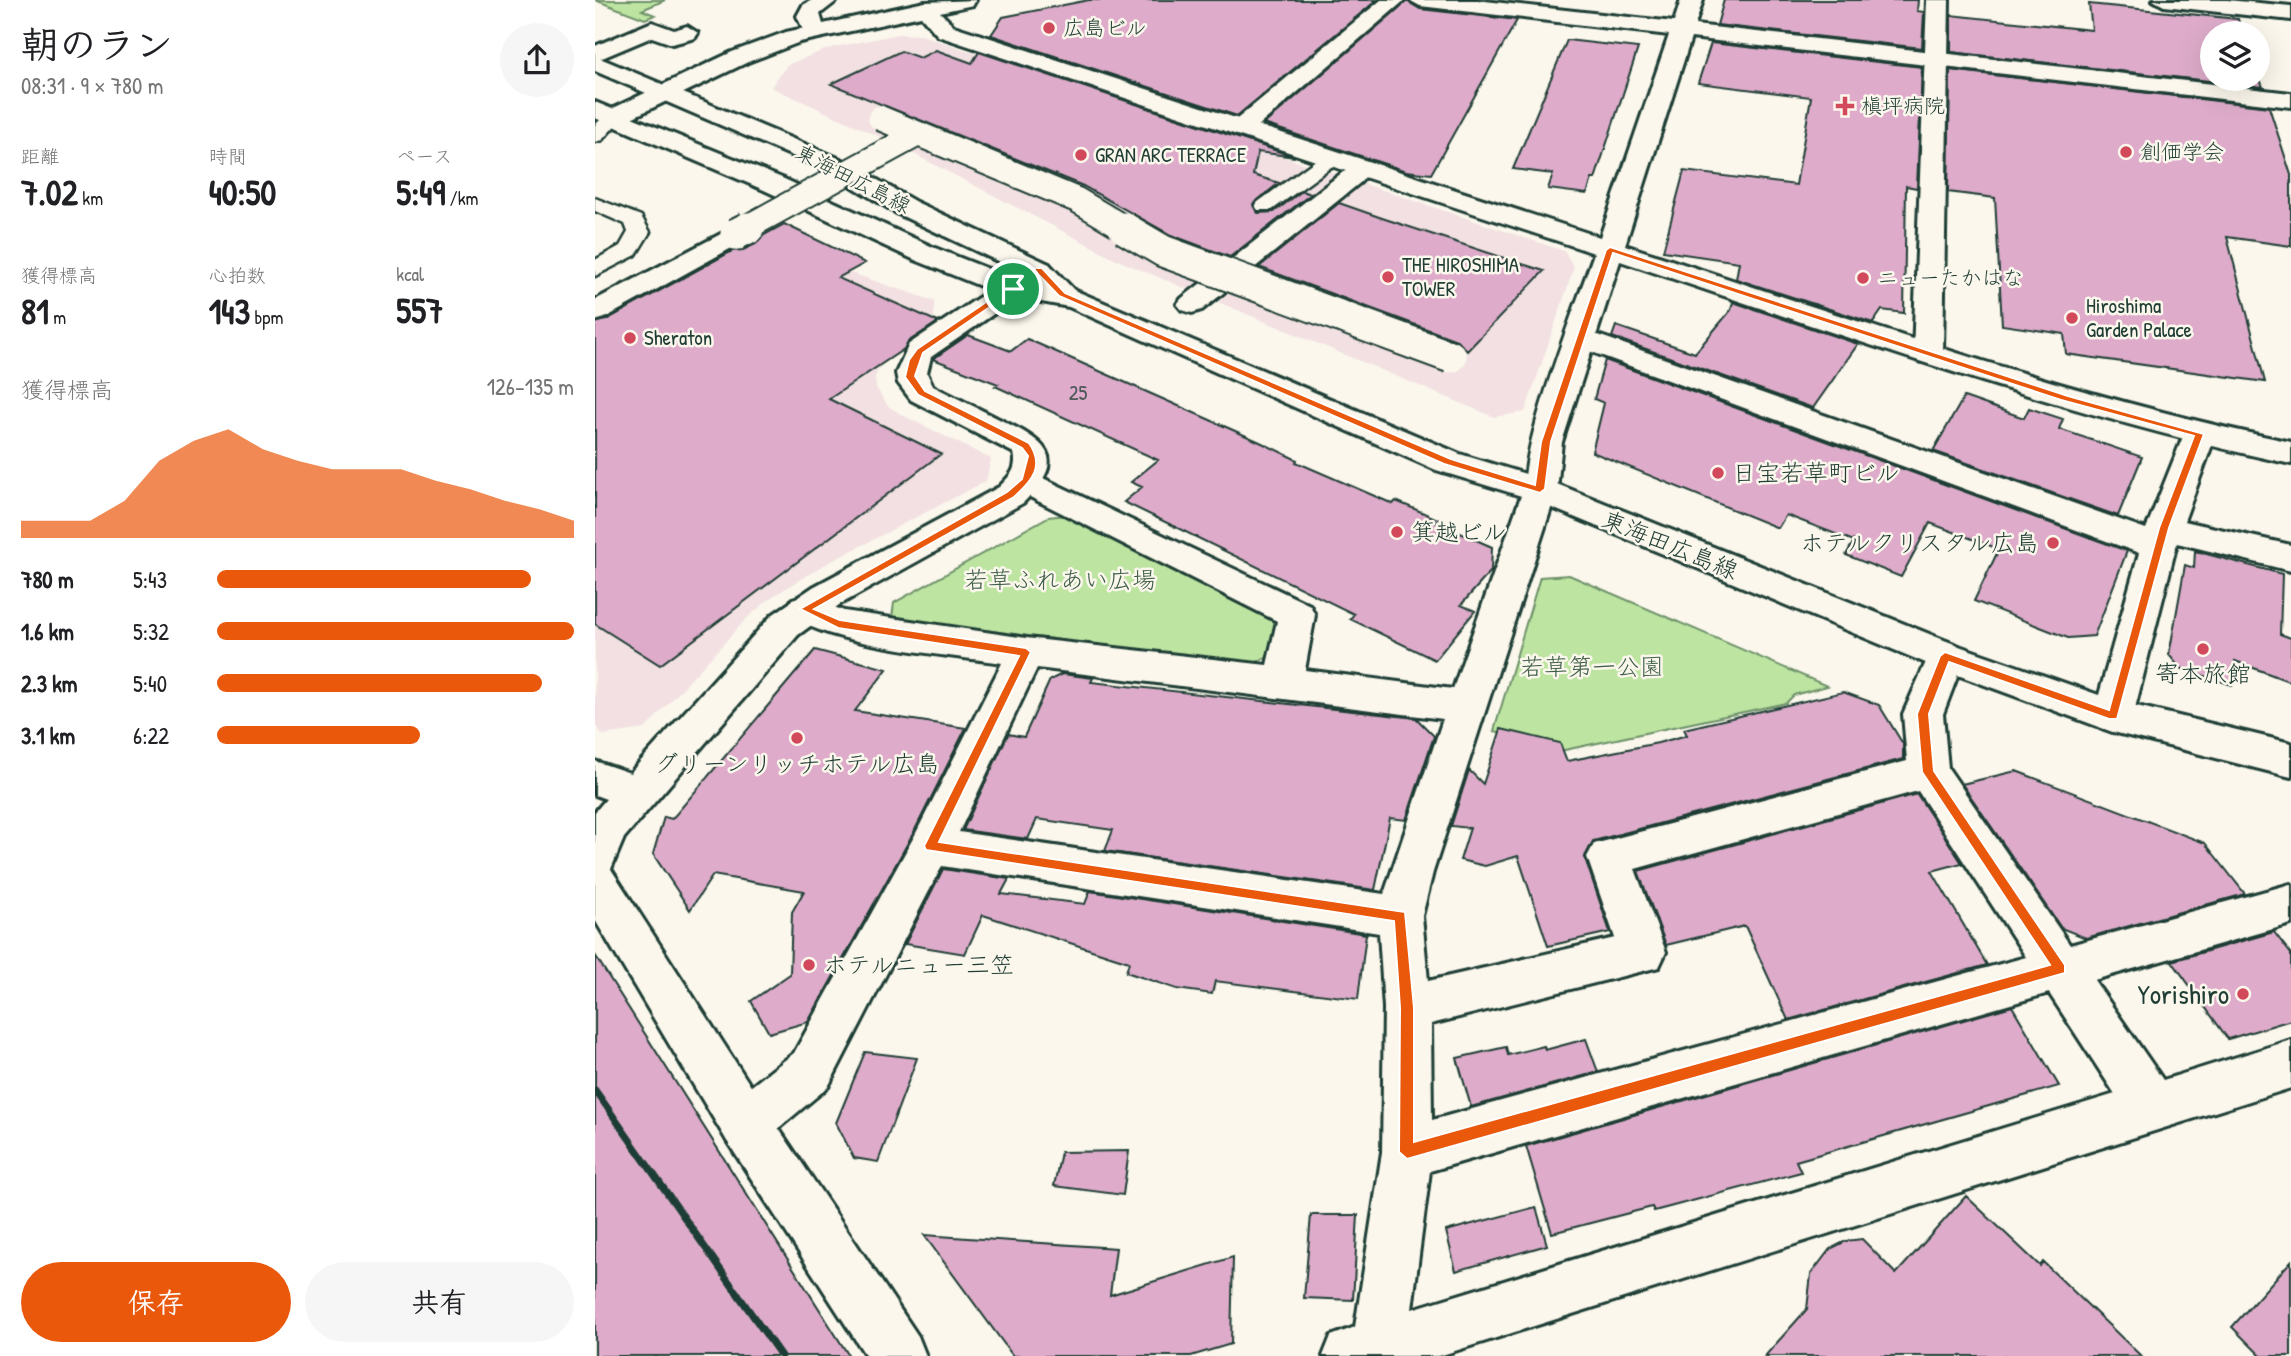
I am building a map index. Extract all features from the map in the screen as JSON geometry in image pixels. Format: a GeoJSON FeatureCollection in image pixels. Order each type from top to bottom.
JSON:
{"type":"FeatureCollection","features":[{"type":"Feature","properties":{"kind":"street"},"geometry":{"type":"LineString","coordinates":[[814,31],[808,16],[827,0]]}},
{"type":"Feature","properties":{"kind":"street"},"geometry":{"type":"LineString","coordinates":[[601,116],[663,94],[740,57],[814,31],[965,0]]}},
{"type":"Feature","properties":{"kind":"street"},"geometry":{"type":"LineString","coordinates":[[1241,128],[1394,0]]}},
{"type":"Feature","properties":{"kind":"street"},"geometry":{"type":"LineString","coordinates":[[1420,0],[2291,100]]}},
{"type":"Feature","properties":{"kind":"street"},"geometry":{"type":"LineString","coordinates":[[1692,0],[1546,442],[1540,489],[1465,706],[1411,872],[1400,916],[1407,1008],[1407,1152],[1371,1353],[2291,1063]]}},
{"type":"Feature","properties":{"kind":"street"},"geometry":{"type":"LineString","coordinates":[[1929,353],[1938,0]]}},
{"type":"Feature","properties":{"kind":"street"},"geometry":{"type":"LineString","coordinates":[[2164,0],[2291,13]]}},
{"type":"Feature","properties":{"kind":"street"},"geometry":{"type":"LineString","coordinates":[[925,8],[946,30],[2064,398],[2200,434],[2291,453]]}},
{"type":"Feature","properties":{"kind":"street"},"geometry":{"type":"LineString","coordinates":[[595,54],[652,29],[672,37],[687,33]]}},
{"type":"Feature","properties":{"kind":"street","name":"東海田広島線"},"geometry":{"type":"LineString","coordinates":[[595,63],[834,165],[1038,284],[1448,461],[1540,489],[1945,656],[2113,716],[2291,760]]}},
{"type":"Feature","properties":{"kind":"street","name":"東海田広島線"},"geometry":{"type":"LineString","coordinates":[[601,116],[773,184],[925,254],[1038,284]]}},
{"type":"Feature","properties":{"kind":"street"},"geometry":{"type":"LineString","coordinates":[[880,118],[922,132],[1077,200],[1163,251],[1451,357]]}},
{"type":"Feature","properties":{"kind":"street"},"geometry":{"type":"LineString","coordinates":[[595,312],[768,221],[922,132]]}},
{"type":"Feature","properties":{"kind":"street"},"geometry":{"type":"LineString","coordinates":[[1192,304],[1352,177]]}},
{"type":"Feature","properties":{"kind":"street"},"geometry":{"type":"LineString","coordinates":[[595,858],[607,828],[768,642],[805,609],[1011,495],[1025,481],[1031,470],[1033,456],[1025,446],[922,393],[910,377],[913,360],[920,351],[1038,284]]}},
{"type":"Feature","properties":{"kind":"street"},"geometry":{"type":"LineString","coordinates":[[1581,338],[2162,537],[2291,558]]}},
{"type":"Feature","properties":{"kind":"street"},"geometry":{"type":"LineString","coordinates":[[2113,716],[2162,537],[2200,434]]}},
{"type":"Feature","properties":{"kind":"street"},"geometry":{"type":"LineString","coordinates":[[1025,481],[1297,615],[1283,682]]}},
{"type":"Feature","properties":{"kind":"street"},"geometry":{"type":"LineString","coordinates":[[805,609],[838,624],[1026,652],[1465,706]]}},
{"type":"Feature","properties":{"kind":"street"},"geometry":{"type":"LineString","coordinates":[[745,1123],[811,1070],[931,846],[1026,652]]}},
{"type":"Feature","properties":{"kind":"street"},"geometry":{"type":"LineString","coordinates":[[1945,656],[1923,714],[1928,772],[2152,1107]]}},
{"type":"Feature","properties":{"kind":"street"},"geometry":{"type":"LineString","coordinates":[[1407,1008],[1643,952],[1609,857],[1928,772]]}},
{"type":"Feature","properties":{"kind":"street"},"geometry":{"type":"LineString","coordinates":[[595,778],[637,793]]}},
{"type":"Feature","properties":{"kind":"street"},"geometry":{"type":"LineString","coordinates":[[931,846],[1400,916]]}},
{"type":"Feature","properties":{"kind":"street"},"geometry":{"type":"LineString","coordinates":[[595,881],[745,1123],[898,1356]]}},
{"type":"Feature","properties":{"kind":"street"},"geometry":{"type":"LineString","coordinates":[[1407,1152],[2291,904]]}},
{"type":"Feature","properties":{"kind":"lane"},"geometry":{"type":"LineString","coordinates":[[595,136],[601,116]]}},
{"type":"Feature","properties":{"kind":"lane"},"geometry":{"type":"LineString","coordinates":[[1265,206],[1331,158]]}},
{"type":"Feature","properties":{"kind":"lane"},"geometry":{"type":"LineString","coordinates":[[595,204],[634,220],[639,232],[628,250],[595,269]]}},
{"type":"Feature","properties":{"kind":"shaded area"},"geometry":{"type":"Polygon","coordinates":[[[899,34],[921,35],[1564,251],[1574,268],[1525,412],[1494,417],[1122,262],[887,140],[771,87],[787,65],[830,48],[899,34]]]}},
{"type":"Feature","properties":{"kind":"shaded area"},"geometry":{"type":"Polygon","coordinates":[[[738,224],[821,263],[934,301],[934,317],[905,335],[884,356],[875,377],[876,388],[888,406],[902,415],[991,459],[986,481],[826,564],[773,596],[747,618],[645,729],[603,735],[595,725],[595,302],[738,224]]]}},
{"type":"Feature","properties":{"kind":"green space"},"geometry":{"type":"Polygon","coordinates":[[[595,0],[665,0],[642,10],[655,15],[645,19],[595,0]]]}},
{"type":"Feature","properties":{"kind":"green space","name":"若草ふれあい広場"},"geometry":{"type":"Polygon","coordinates":[[[1067,515],[1271,614],[1280,629],[1272,655],[1250,665],[892,618],[894,603],[1048,517],[1067,515]]]}},
{"type":"Feature","properties":{"kind":"green space","name":"若草第一公園"},"geometry":{"type":"Polygon","coordinates":[[[1569,575],[1827,686],[1794,695],[1786,703],[1555,752],[1552,743],[1494,731],[1540,577],[1569,575]]]}},
{"type":"Feature","properties":{"kind":"building"},"geometry":{"type":"Polygon","coordinates":[[[1089,0],[1377,0],[1237,116],[991,35],[1003,17],[1089,0]]]}},
{"type":"Feature","properties":{"kind":"building"},"geometry":{"type":"Polygon","coordinates":[[[1724,0],[1918,0],[1917,11],[1924,12],[1922,48],[1717,25],[1724,0]]]}},
{"type":"Feature","properties":{"kind":"building"},"geometry":{"type":"Polygon","coordinates":[[[1407,1],[1420,9],[1517,20],[1431,174],[1406,171],[1264,124],[1407,1]]]}},
{"type":"Feature","properties":{"kind":"building"},"geometry":{"type":"Polygon","coordinates":[[[2089,4],[2239,21],[2200,21],[2200,80],[1951,52],[1951,15],[2092,30],[2089,4]]]}},
{"type":"Feature","properties":{"kind":"building"},"geometry":{"type":"Polygon","coordinates":[[[1567,40],[1638,48],[1595,179],[1592,179],[1587,194],[1548,189],[1553,174],[1513,169],[1567,40]]]}},
{"type":"Feature","properties":{"kind":"building"},"geometry":{"type":"Polygon","coordinates":[[[1711,43],[1922,67],[1917,188],[1906,186],[1904,313],[1882,310],[1873,323],[1736,279],[1739,262],[1663,251],[1684,171],[1796,185],[1811,97],[1698,83],[1711,43]]]}},
{"type":"Feature","properties":{"kind":"building","name":"GRAN ARC TERRACE"},"geometry":{"type":"Polygon","coordinates":[[[936,50],[972,63],[979,52],[1295,157],[1258,152],[1253,175],[1279,183],[1253,204],[1258,213],[1274,212],[1302,191],[1311,194],[1230,257],[1171,235],[1083,186],[831,84],[901,51],[920,58],[936,50]]]}},
{"type":"Feature","properties":{"kind":"building"},"geometry":{"type":"Polygon","coordinates":[[[1950,70],[2269,107],[2291,175],[2291,246],[2227,237],[2265,382],[2066,354],[2064,334],[2002,325],[1995,198],[1948,192],[1950,70]]]}},
{"type":"Feature","properties":{"kind":"building","name":"THE HIROSHIMA TOWER"},"geometry":{"type":"Polygon","coordinates":[[[1339,203],[1544,271],[1467,351],[1457,340],[1259,267],[1339,203]]]}},
{"type":"Feature","properties":{"kind":"building"},"geometry":{"type":"Polygon","coordinates":[[[784,224],[865,263],[838,278],[938,322],[908,342],[904,349],[829,399],[941,454],[660,665],[595,624],[595,323],[606,320],[732,251],[743,250],[756,244],[764,235],[784,224]]]}},
{"type":"Feature","properties":{"kind":"building"},"geometry":{"type":"Polygon","coordinates":[[[1733,302],[1858,344],[1813,408],[1612,337],[1616,326],[1695,353],[1731,310],[1733,302]]]}},
{"type":"Feature","properties":{"kind":"building"},"geometry":{"type":"Polygon","coordinates":[[[968,335],[1011,351],[1027,339],[1260,442],[1297,460],[1296,462],[1393,504],[1396,501],[1438,519],[1435,522],[1492,547],[1491,571],[1461,605],[1475,611],[1435,660],[1350,619],[1354,614],[1124,502],[1142,487],[1131,482],[1158,460],[995,386],[998,384],[933,359],[968,335]]]}},
{"type":"Feature","properties":{"kind":"building"},"geometry":{"type":"Polygon","coordinates":[[[1605,360],[2127,551],[2094,636],[2068,638],[1974,601],[1999,549],[1930,523],[1901,577],[1846,555],[1854,541],[1786,515],[1778,528],[1592,452],[1604,403],[1594,399],[1605,360]]]}},
{"type":"Feature","properties":{"kind":"building"},"geometry":{"type":"Polygon","coordinates":[[[1964,397],[2024,418],[2029,408],[2063,419],[2059,429],[2142,457],[2118,516],[1933,451],[1964,397]]]}},
{"type":"Feature","properties":{"kind":"building"},"geometry":{"type":"Polygon","coordinates":[[[2195,551],[2282,574],[2280,634],[2291,638],[2291,682],[2235,661],[2232,685],[2180,668],[2169,655],[2185,565],[2194,568],[2195,551]]]}},
{"type":"Feature","properties":{"kind":"building"},"geometry":{"type":"Polygon","coordinates":[[[815,650],[887,669],[855,711],[966,728],[914,832],[808,1022],[769,1033],[751,1001],[790,974],[792,912],[804,891],[713,875],[690,910],[653,854],[664,817],[672,819],[815,650]]]}},
{"type":"Feature","properties":{"kind":"building"},"geometry":{"type":"Polygon","coordinates":[[[1062,674],[1093,678],[1091,682],[1416,718],[1434,736],[1406,820],[1390,818],[1375,890],[1105,851],[1113,830],[1037,819],[1028,839],[963,830],[1008,734],[1024,737],[1050,680],[1062,674]]]}},
{"type":"Feature","properties":{"kind":"building"},"geometry":{"type":"Polygon","coordinates":[[[1843,692],[1879,705],[1903,744],[1903,759],[1593,841],[1585,858],[1610,932],[1548,946],[1518,856],[1485,866],[1460,860],[1470,828],[1451,826],[1469,770],[1483,784],[1501,729],[1560,743],[1567,761],[1658,743],[1687,735],[1684,729],[1843,692]]]}},
{"type":"Feature","properties":{"kind":"building"},"geometry":{"type":"Polygon","coordinates":[[[2016,771],[2205,843],[2245,894],[2086,938],[2061,928],[1962,784],[2016,771]]]}},
{"type":"Feature","properties":{"kind":"building"},"geometry":{"type":"Polygon","coordinates":[[[1917,794],[1962,863],[1932,871],[1987,965],[1788,1020],[1745,926],[1666,945],[1638,871],[1917,794]]]}},
{"type":"Feature","properties":{"kind":"building"},"geometry":{"type":"Polygon","coordinates":[[[943,869],[1009,879],[1001,894],[1085,904],[1090,891],[1366,934],[1358,999],[1215,981],[1212,994],[1177,989],[1126,972],[1129,962],[983,915],[965,954],[905,944],[943,869]]]}},
{"type":"Feature","properties":{"kind":"building","name":"Yorishiro"},"geometry":{"type":"Polygon","coordinates":[[[2274,932],[2291,954],[2291,1020],[2228,1039],[2172,961],[2274,932]]]}},
{"type":"Feature","properties":{"kind":"building"},"geometry":{"type":"Polygon","coordinates":[[[595,955],[849,1356],[595,1356],[595,955]]]}},
{"type":"Feature","properties":{"kind":"building"},"geometry":{"type":"Polygon","coordinates":[[[2012,1006],[2059,1086],[1796,1161],[1801,1172],[1654,1211],[1652,1207],[1552,1233],[1526,1146],[2012,1006]]]}},
{"type":"Feature","properties":{"kind":"building"},"geometry":{"type":"Polygon","coordinates":[[[1586,1039],[1598,1072],[1471,1107],[1457,1058],[1506,1047],[1508,1055],[1544,1046],[1545,1050],[1586,1039]]]}},
{"type":"Feature","properties":{"kind":"building"},"geometry":{"type":"Polygon","coordinates":[[[865,1052],[917,1058],[878,1162],[854,1158],[836,1123],[865,1052]]]}},
{"type":"Feature","properties":{"kind":"building"},"geometry":{"type":"Polygon","coordinates":[[[1129,1151],[1123,1195],[1054,1186],[1061,1152],[1129,1151]]]}},
{"type":"Feature","properties":{"kind":"building"},"geometry":{"type":"Polygon","coordinates":[[[1966,1196],[2040,1266],[2043,1262],[2141,1356],[1765,1356],[1807,1309],[1811,1274],[1830,1249],[1846,1241],[1862,1239],[1896,1274],[1966,1196]]]}},
{"type":"Feature","properties":{"kind":"building"},"geometry":{"type":"Polygon","coordinates":[[[1536,1207],[1547,1245],[1456,1271],[1446,1231],[1536,1207]]]}},
{"type":"Feature","properties":{"kind":"building"},"geometry":{"type":"Polygon","coordinates":[[[1311,1215],[1358,1215],[1353,1300],[1304,1298],[1311,1215]]]}},
{"type":"Feature","properties":{"kind":"building"},"geometry":{"type":"Polygon","coordinates":[[[924,1235],[1116,1248],[1110,1295],[1233,1257],[1231,1344],[1191,1356],[1013,1356],[924,1235]]]}},
{"type":"Feature","properties":{"kind":"building"},"geometry":{"type":"Polygon","coordinates":[[[2291,1261],[2291,1356],[2261,1356],[2232,1327],[2291,1261]]]}},
{"type":"Feature","properties":{"kind":"railway"},"geometry":{"type":"LineString","coordinates":[[595,1090],[781,1356]]}},
{"type":"Feature","properties":{"kind":"place","name":"広島ビル"},"geometry":{"type":"Point","coordinates":[1049,28]}},
{"type":"Feature","properties":{"kind":"place","name":"槇坪病院"},"geometry":{"type":"Point","coordinates":[1845,106]}},
{"type":"Feature","properties":{"kind":"place","name":"創価学会"},"geometry":{"type":"Point","coordinates":[2126,152]}},
{"type":"Feature","properties":{"kind":"place","name":"GRAN ARC TERRACE"},"geometry":{"type":"Point","coordinates":[1081,155]}},
{"type":"Feature","properties":{"kind":"place","name":"THE HIROSHIMA TOWER"},"geometry":{"type":"Point","coordinates":[1388,277]}},
{"type":"Feature","properties":{"kind":"place","name":"ニューたかはな"},"geometry":{"type":"Point","coordinates":[1863,278]}},
{"type":"Feature","properties":{"kind":"place","name":"Hiroshima Garden Palace"},"geometry":{"type":"Point","coordinates":[2072,318]}},
{"type":"Feature","properties":{"kind":"place","name":"Sheraton"},"geometry":{"type":"Point","coordinates":[630,338]}},
{"type":"Feature","properties":{"kind":"place","name":"日宝若草町ビル"},"geometry":{"type":"Point","coordinates":[1718,473]}},
{"type":"Feature","properties":{"kind":"place","name":"箕越ビル"},"geometry":{"type":"Point","coordinates":[1397,532]}},
{"type":"Feature","properties":{"kind":"place","name":"ホテルクリスタル広島"},"geometry":{"type":"Point","coordinates":[2053,543]}},
{"type":"Feature","properties":{"kind":"place","name":"寄本旅館"},"geometry":{"type":"Point","coordinates":[2203,649]}},
{"type":"Feature","properties":{"kind":"place","name":"グリーンリッチホテル広島"},"geometry":{"type":"Point","coordinates":[797,738]}},
{"type":"Feature","properties":{"kind":"place","name":"ホテルニュー三笠"},"geometry":{"type":"Point","coordinates":[809,965]}},
{"type":"Feature","properties":{"kind":"place","name":"Yorishiro"},"geometry":{"type":"Point","coordinates":[2243,994]}},
{"type":"Feature","properties":{"kind":"route"},"geometry":{"type":"LineString","coordinates":[[1610,250],[2064,398],[2200,434],[2164,528],[2113,716],[1945,656],[1923,714],[1928,772],[2060,969],[1407,1152],[1407,1008],[1400,916],[931,846],[1026,652],[838,624],[805,609],[1011,495],[1025,481],[1031,470],[1033,456],[1025,446],[922,393],[913,385],[910,377],[913,360],[920,351],[1013,289],[1039,270],[1062,295],[1448,461],[1540,489],[1546,442],[1610,250]]}}]}
